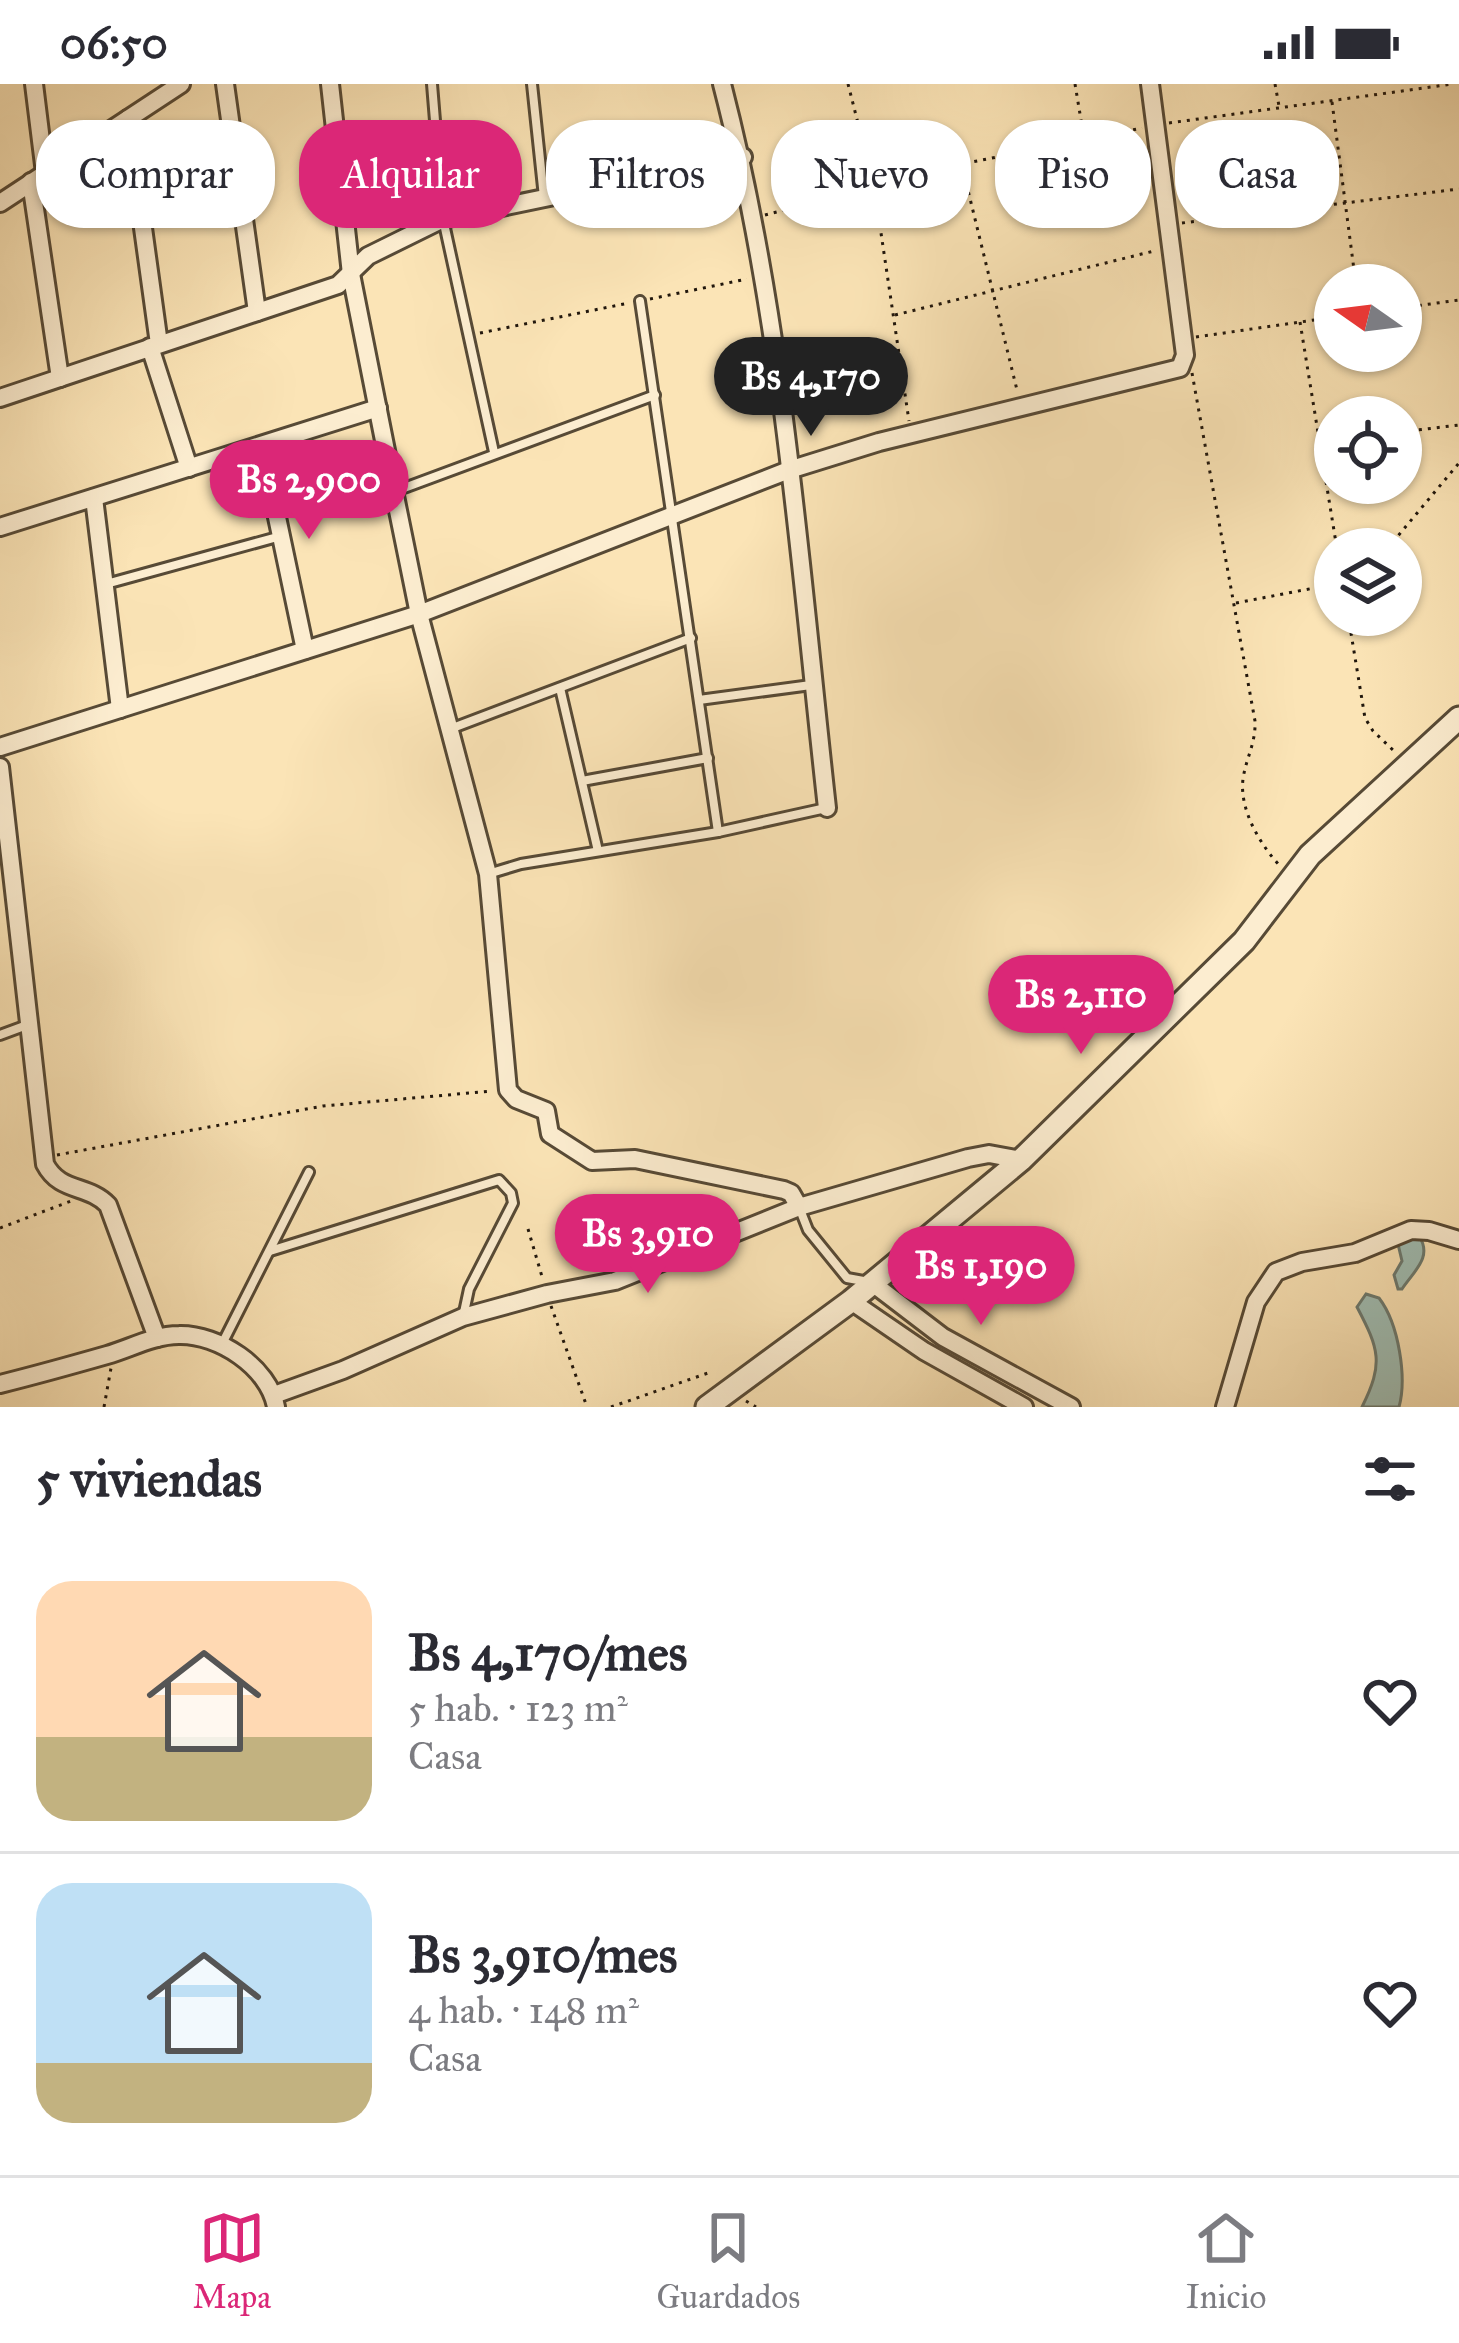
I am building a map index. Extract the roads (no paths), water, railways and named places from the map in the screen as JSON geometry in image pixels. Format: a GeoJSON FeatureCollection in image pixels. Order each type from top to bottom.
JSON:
{"type":"FeatureCollection","features":[{"type":"Feature","properties":{"kind":"street"},"geometry":{"type":"LineString","coordinates":[[34,84],[36,131]]}},
{"type":"Feature","properties":{"kind":"street"},"geometry":{"type":"LineString","coordinates":[[145,84],[148,106]]}},
{"type":"Feature","properties":{"kind":"street"},"geometry":{"type":"LineString","coordinates":[[125,120],[181,84]]}},
{"type":"Feature","properties":{"kind":"street"},"geometry":{"type":"LineString","coordinates":[[225,84],[257,312]]}},
{"type":"Feature","properties":{"kind":"street"},"geometry":{"type":"LineString","coordinates":[[722,84],[732,120]]}},
{"type":"Feature","properties":{"kind":"street"},"geometry":{"type":"LineString","coordinates":[[0,747],[419,614],[789,470],[1183,365],[1150,84]]}},
{"type":"Feature","properties":{"kind":"street"},"geometry":{"type":"LineString","coordinates":[[332,85],[351,274],[419,614],[488,874],[508,1090],[516,1099],[546,1111],[550,1133],[592,1161],[635,1160],[784,1190],[800,1207]]}},
{"type":"Feature","properties":{"kind":"street"},"geometry":{"type":"LineString","coordinates":[[128,118],[155,346],[189,468]]}},
{"type":"Feature","properties":{"kind":"street"},"geometry":{"type":"LineString","coordinates":[[0,203],[36,179]]}},
{"type":"Feature","properties":{"kind":"street"},"geometry":{"type":"LineString","coordinates":[[747,188],[789,470],[827,808]]}},
{"type":"Feature","properties":{"kind":"street"},"geometry":{"type":"LineString","coordinates":[[522,203],[544,198]]}},
{"type":"Feature","properties":{"kind":"street"},"geometry":{"type":"LineString","coordinates":[[44,228],[60,378]]}},
{"type":"Feature","properties":{"kind":"street"},"geometry":{"type":"LineString","coordinates":[[0,398],[338,285],[368,256],[425,228]]}},
{"type":"Feature","properties":{"kind":"street"},"geometry":{"type":"LineString","coordinates":[[0,527],[378,408]]}},
{"type":"Feature","properties":{"kind":"street"},"geometry":{"type":"LineString","coordinates":[[262,446],[305,650]]}},
{"type":"Feature","properties":{"kind":"street"},"geometry":{"type":"LineString","coordinates":[[94,498],[120,709]]}},
{"type":"Feature","properties":{"kind":"street"},"geometry":{"type":"LineString","coordinates":[[707,1407],[851,1301],[1021,1160],[1244,940],[1290,878],[1459,718]]}},
{"type":"Feature","properties":{"kind":"street"},"geometry":{"type":"LineString","coordinates":[[0,767],[6,873],[30,1024],[43,1157],[57,1181],[108,1205],[157,1338]]}},
{"type":"Feature","properties":{"kind":"street"},"geometry":{"type":"LineString","coordinates":[[0,1384],[180,1334],[221,1345],[262,1376],[275,1401],[463,1317],[615,1281],[800,1207],[968,1158],[989,1154],[1021,1160]]}},
{"type":"Feature","properties":{"kind":"street"},"geometry":{"type":"LineString","coordinates":[[1225,1407],[1256,1302],[1276,1272],[1354,1253],[1412,1230],[1459,1240]]}},
{"type":"Feature","properties":{"kind":"street"},"geometry":{"type":"LineString","coordinates":[[871,1282],[943,1337],[1070,1407]]}},
{"type":"Feature","properties":{"kind":"street"},"geometry":{"type":"LineString","coordinates":[[851,1301],[923,1352],[1024,1407]]}},
{"type":"Feature","properties":{"kind":"lane"},"geometry":{"type":"LineString","coordinates":[[432,84],[435,120]]}},
{"type":"Feature","properties":{"kind":"lane"},"geometry":{"type":"LineString","coordinates":[[532,84],[544,198]]}},
{"type":"Feature","properties":{"kind":"lane"},"geometry":{"type":"LineString","coordinates":[[445,228],[494,452]]}},
{"type":"Feature","properties":{"kind":"lane"},"geometry":{"type":"LineString","coordinates":[[640,301],[718,832]]}},
{"type":"Feature","properties":{"kind":"lane"},"geometry":{"type":"LineString","coordinates":[[394,491],[655,395]]}},
{"type":"Feature","properties":{"kind":"lane"},"geometry":{"type":"LineString","coordinates":[[105,585],[281,536]]}},
{"type":"Feature","properties":{"kind":"lane"},"geometry":{"type":"LineString","coordinates":[[449,730],[691,638]]}},
{"type":"Feature","properties":{"kind":"lane"},"geometry":{"type":"LineString","coordinates":[[699,700],[813,685]]}},
{"type":"Feature","properties":{"kind":"lane"},"geometry":{"type":"LineString","coordinates":[[560,688],[598,851]]}},
{"type":"Feature","properties":{"kind":"lane"},"geometry":{"type":"LineString","coordinates":[[582,781],[708,758]]}},
{"type":"Feature","properties":{"kind":"lane"},"geometry":{"type":"LineString","coordinates":[[488,874],[521,863],[718,832],[827,808]]}},
{"type":"Feature","properties":{"kind":"lane"},"geometry":{"type":"LineString","coordinates":[[0,1035],[30,1024]]}},
{"type":"Feature","properties":{"kind":"lane"},"geometry":{"type":"LineString","coordinates":[[221,1345],[309,1172]]}},
{"type":"Feature","properties":{"kind":"lane"},"geometry":{"type":"LineString","coordinates":[[270,1251],[499,1180],[511,1192],[513,1203],[469,1289],[463,1317]]}},
{"type":"Feature","properties":{"kind":"lane"},"geometry":{"type":"LineString","coordinates":[[800,1207],[808,1230],[847,1278],[871,1282]]}},
{"type":"Feature","properties":{"kind":"water"},"geometry":{"type":"Polygon","coordinates":[[[1419,1236],[1423,1257],[1398,1289],[1394,1275],[1402,1261],[1400,1237],[1419,1236]]]}},
{"type":"Feature","properties":{"kind":"water"},"geometry":{"type":"Polygon","coordinates":[[[1366,1294],[1379,1298],[1396,1336],[1402,1381],[1399,1407],[1362,1407],[1376,1367],[1374,1345],[1357,1307],[1366,1294]]]}}]}
